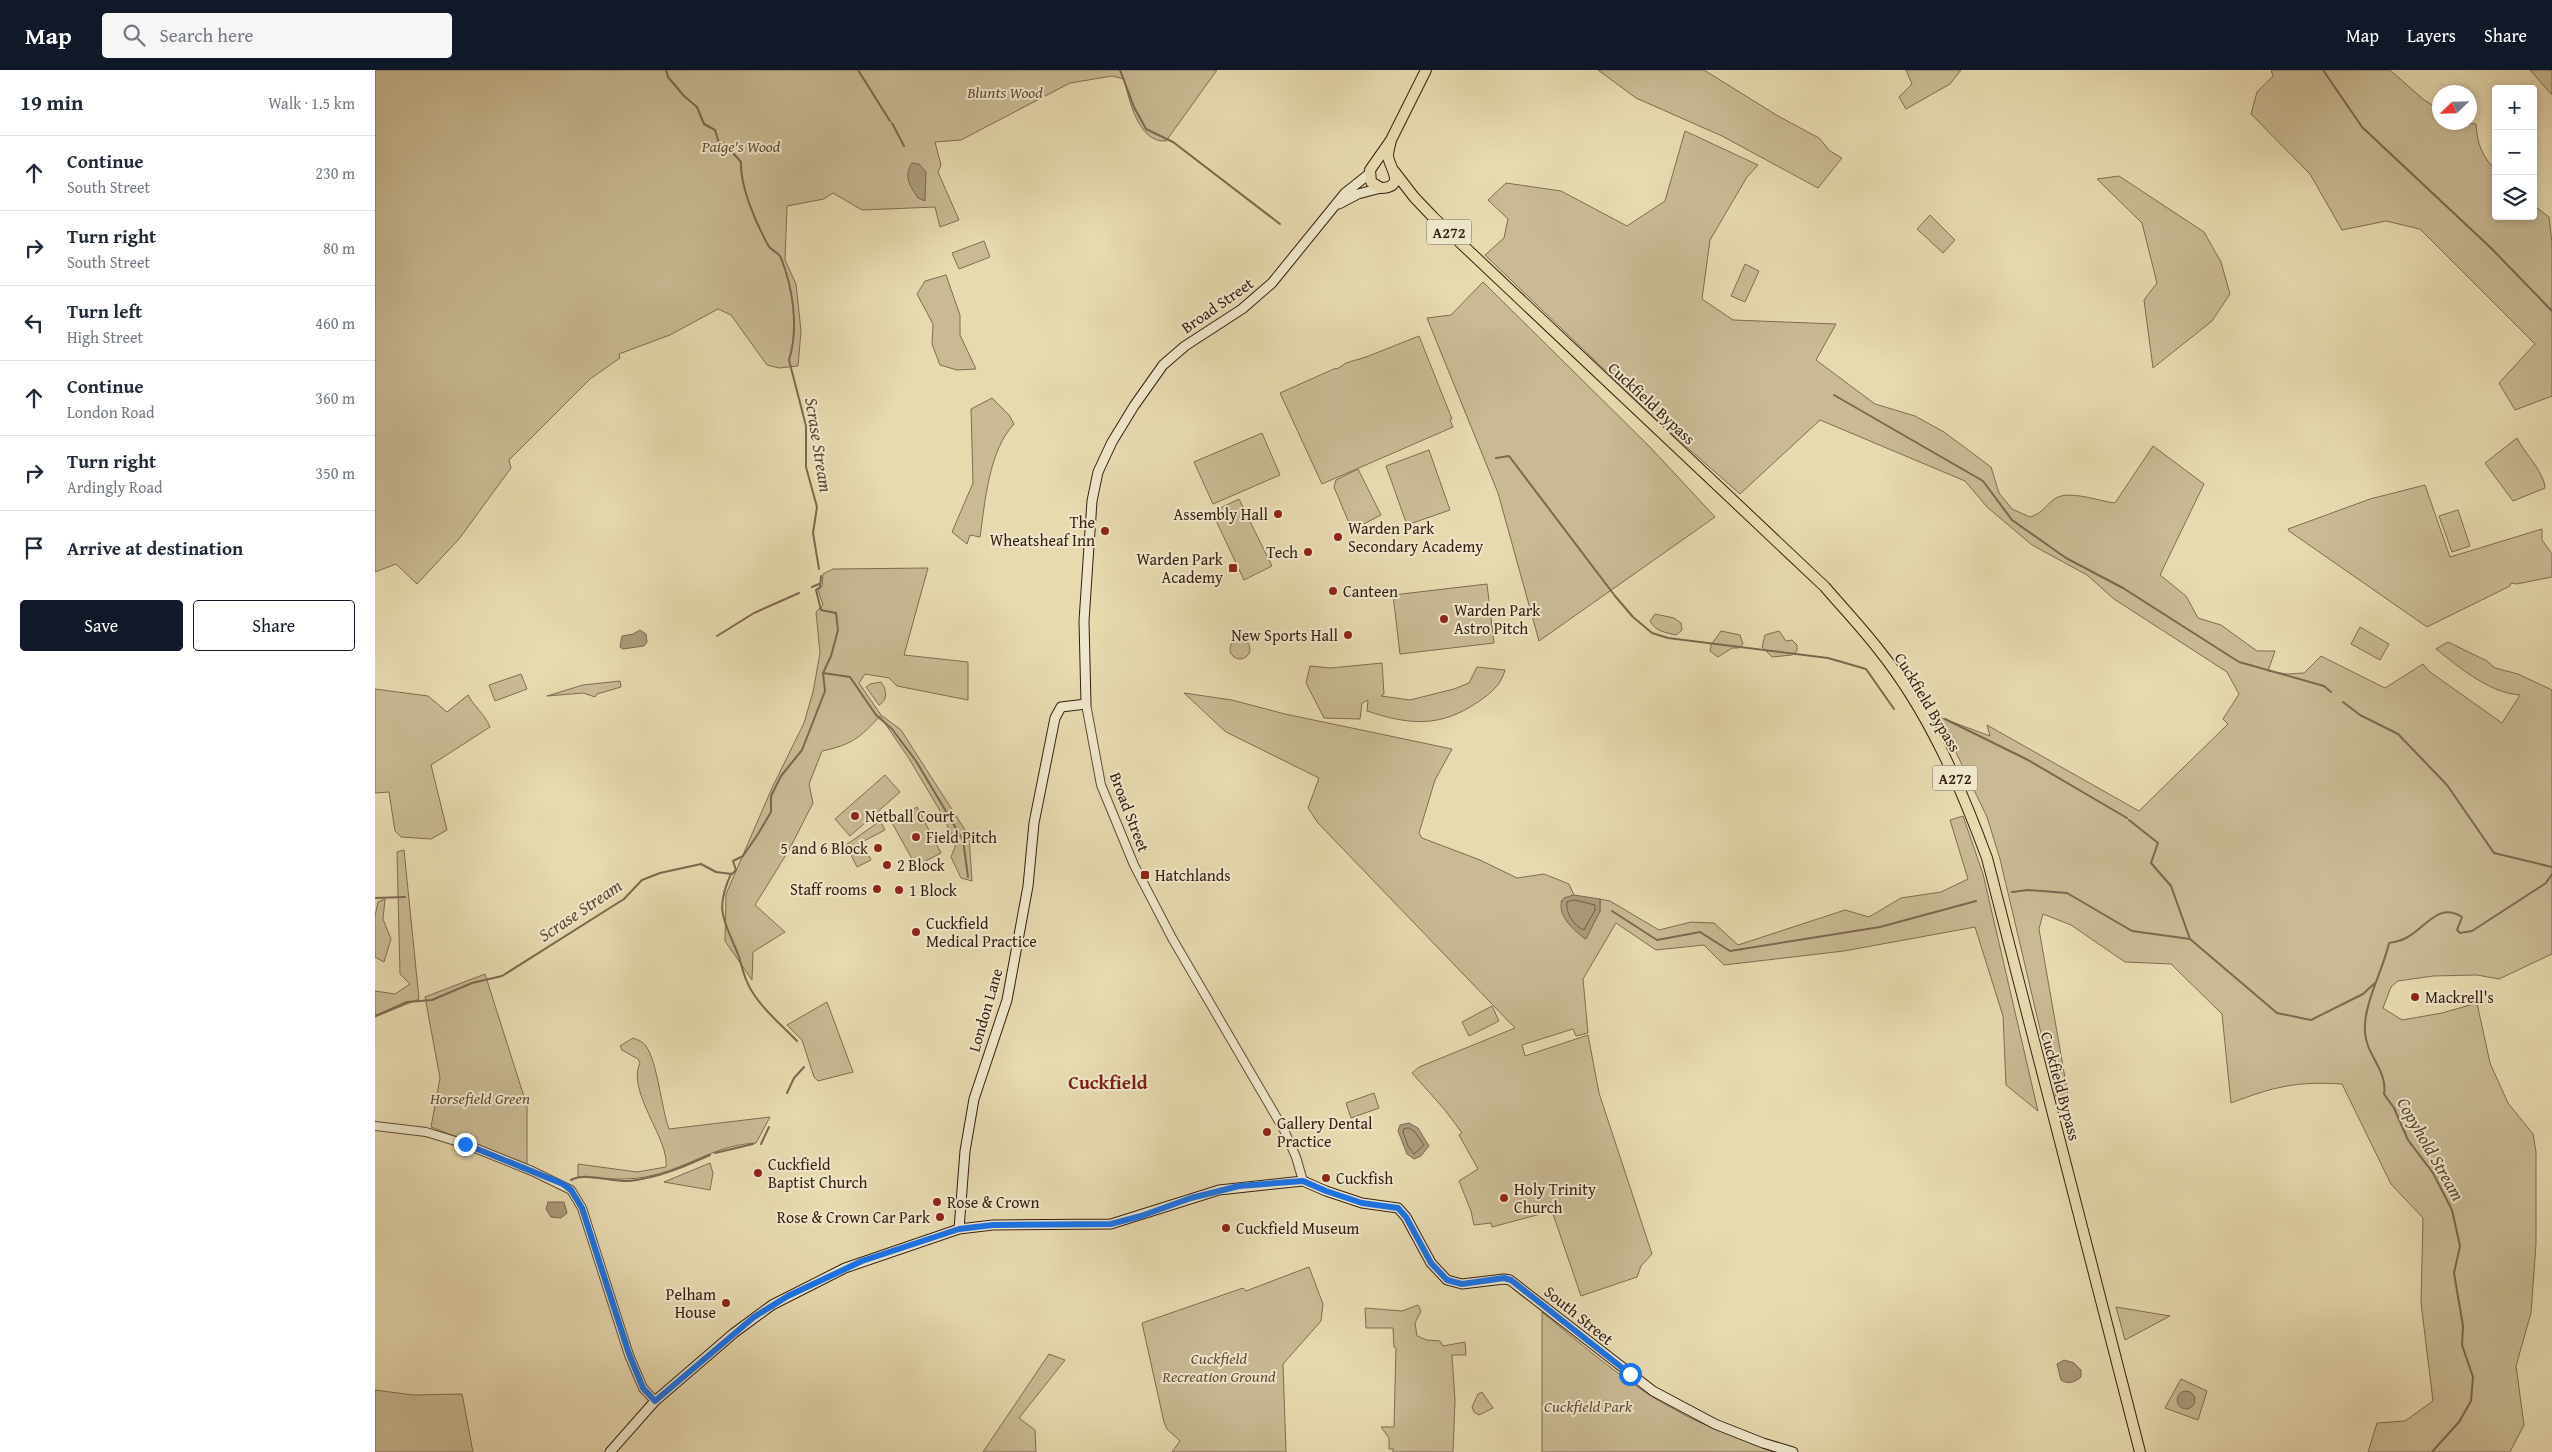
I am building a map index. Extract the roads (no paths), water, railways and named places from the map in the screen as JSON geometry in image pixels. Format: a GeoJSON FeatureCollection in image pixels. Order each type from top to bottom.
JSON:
{"type":"FeatureCollection","features":[{"type":"Feature","properties":{"kind":"highway"},"geometry":{"type":"LineString","coordinates":[[1391,140],[1388,155],[1395,179],[1383,188],[1371,182],[1371,170],[1391,140],[1426,70]]}},
{"type":"Feature","properties":{"kind":"highway"},"geometry":{"type":"LineString","coordinates":[[1371,170],[1385,162],[1393,169]]}},
{"type":"Feature","properties":{"kind":"highway","name":"Cuckfield Bypass"},"geometry":{"type":"LineString","coordinates":[[1393,169],[1414,197],[1825,586],[1880,651],[1929,725],[1967,802],[1987,858],[2140,1452]]}},
{"type":"Feature","properties":{"kind":"highway","name":"Cuckfield Bypass"},"geometry":{"type":"LineString","coordinates":[[1383,188],[1393,188],[1414,197]]}},
{"type":"Feature","properties":{"kind":"main road","name":"Broad Street"},"geometry":{"type":"LineString","coordinates":[[1086,704],[1084,621],[1092,501],[1098,472],[1112,442],[1136,403],[1163,365],[1185,346],[1243,309],[1260,294],[1283,272],[1345,193],[1371,170]]}},
{"type":"Feature","properties":{"kind":"main road"},"geometry":{"type":"LineString","coordinates":[[1337,205],[1358,194],[1383,188]]}},
{"type":"Feature","properties":{"kind":"main road","name":"London Lane"},"geometry":{"type":"LineString","coordinates":[[959,1229],[965,1151],[973,1099],[1007,1000],[1028,886],[1034,823],[1055,718],[1061,708],[1086,704]]}},
{"type":"Feature","properties":{"kind":"main road"},"geometry":{"type":"LineString","coordinates":[[610,1452],[655,1401],[754,1317],[788,1296],[845,1268],[959,1229],[993,1225],[1111,1224],[1219,1190],[1303,1181]]}},
{"type":"Feature","properties":{"kind":"main road","name":"South Street"},"geometry":{"type":"LineString","coordinates":[[1303,1181],[1362,1203],[1398,1208],[1406,1217],[1431,1263],[1447,1280],[1462,1284],[1504,1278],[1511,1280],[1653,1391],[1715,1424],[1793,1452]]}},
{"type":"Feature","properties":{"kind":"street","name":"Broad Street"},"geometry":{"type":"LineString","coordinates":[[1086,704],[1101,784],[1134,865],[1169,932],[1284,1130],[1297,1157],[1303,1181]]}},
{"type":"Feature","properties":{"kind":"street"},"geometry":{"type":"LineString","coordinates":[[375,1126],[426,1132],[465,1144],[532,1170],[571,1190],[582,1208],[629,1354],[643,1388],[655,1401]]}},
{"type":"Feature","properties":{"kind":"water"},"geometry":{"type":"Polygon","coordinates":[[[912,163],[919,164],[926,172],[925,201],[918,198],[909,181],[908,172],[912,163]]]}},
{"type":"Feature","properties":{"kind":"water"},"geometry":{"type":"Polygon","coordinates":[[[640,630],[646,634],[647,642],[644,646],[623,649],[620,647],[622,636],[633,634],[640,630]]]}},
{"type":"Feature","properties":{"kind":"water"},"geometry":{"type":"Polygon","coordinates":[[[1574,895],[1600,899],[1600,911],[1586,939],[1571,927],[1561,909],[1561,903],[1564,898],[1574,895]]]}},
{"type":"Feature","properties":{"kind":"water"},"geometry":{"type":"Polygon","coordinates":[[[1409,1123],[1418,1128],[1429,1146],[1421,1156],[1414,1159],[1407,1154],[1398,1131],[1400,1125],[1409,1123]]]}},
{"type":"Feature","properties":{"kind":"water"},"geometry":{"type":"Polygon","coordinates":[[[548,1202],[564,1202],[567,1213],[561,1218],[551,1217],[546,1209],[548,1202]]]}},
{"type":"Feature","properties":{"kind":"water"},"geometry":{"type":"Polygon","coordinates":[[[2064,1360],[2074,1363],[2081,1370],[2081,1377],[2071,1382],[2061,1380],[2057,1364],[2064,1360]]]}},
{"type":"Feature","properties":{"kind":"water"},"geometry":{"type":"Polygon","coordinates":[[[2182,1391],[2190,1391],[2195,1396],[2193,1407],[2182,1409],[2177,1404],[2177,1396],[2182,1391]]]}},
{"type":"Feature","properties":{"kind":"waterway","name":"Scrase Stream"},"geometry":{"type":"LineString","coordinates":[[666,70],[668,77],[684,96],[697,107],[704,124],[715,130],[719,143],[725,144],[741,162],[743,182],[754,216],[768,245],[780,256],[789,282],[794,322],[794,335],[789,360],[806,426],[806,467],[817,507],[813,533],[819,569]]}},
{"type":"Feature","properties":{"kind":"waterway"},"geometry":{"type":"LineString","coordinates":[[858,70],[890,121]]}},
{"type":"Feature","properties":{"kind":"waterway"},"geometry":{"type":"LineString","coordinates":[[1120,70],[1134,107],[1146,129],[1173,142],[1280,224]]}},
{"type":"Feature","properties":{"kind":"waterway"},"geometry":{"type":"LineString","coordinates":[[2323,70],[2362,127],[2491,248],[2552,311]]}},
{"type":"Feature","properties":{"kind":"waterway"},"geometry":{"type":"LineString","coordinates":[[892,123],[904,146]]}},
{"type":"Feature","properties":{"kind":"waterway"},"geometry":{"type":"LineString","coordinates":[[1834,395],[1983,481],[2012,520],[2066,558],[2123,588],[2239,662],[2324,686],[2331,692]]}},
{"type":"Feature","properties":{"kind":"waterway"},"geometry":{"type":"LineString","coordinates":[[1496,458],[1509,456],[1615,596],[1633,617],[1652,633],[1668,638],[1828,658],[1866,669],[1894,709]]}},
{"type":"Feature","properties":{"kind":"waterway","name":"Scrase Stream"},"geometry":{"type":"LineString","coordinates":[[375,1016],[407,1002],[432,1000],[472,983],[502,976],[624,899],[642,880],[660,873],[701,864],[716,872],[732,874],[736,870],[733,861],[743,856],[771,812],[771,796],[781,776],[802,750],[825,691],[823,673],[831,656],[838,630],[836,613],[821,610],[816,590],[820,587],[821,576]]}},
{"type":"Feature","properties":{"kind":"waterway","name":"Scrase Stream"},"geometry":{"type":"LineString","coordinates":[[812,587],[819,584]]}},
{"type":"Feature","properties":{"kind":"waterway"},"geometry":{"type":"LineString","coordinates":[[717,636],[754,613],[799,593]]}},
{"type":"Feature","properties":{"kind":"waterway"},"geometry":{"type":"LineString","coordinates":[[823,673],[850,677],[876,715],[892,729],[916,761],[963,840],[968,877]]}},
{"type":"Feature","properties":{"kind":"waterway"},"geometry":{"type":"LineString","coordinates":[[2343,702],[2360,715],[2398,734],[2447,785],[2494,853],[2552,867]]}},
{"type":"Feature","properties":{"kind":"waterway"},"geometry":{"type":"LineString","coordinates":[[1945,719],[2028,760],[2127,818]]}},
{"type":"Feature","properties":{"kind":"waterway"},"geometry":{"type":"LineString","coordinates":[[2129,820],[2158,843],[2151,863],[2171,886],[2190,939],[2277,1013],[2311,1020],[2363,994],[2375,983]]}},
{"type":"Feature","properties":{"kind":"waterway"},"geometry":{"type":"LineString","coordinates":[[731,874],[723,898],[723,917],[745,977],[759,1002],[797,1041]]}},
{"type":"Feature","properties":{"kind":"waterway","name":"Copyhold Stream"},"geometry":{"type":"LineString","coordinates":[[2432,1452],[2459,1422],[2471,1401],[2473,1377],[2462,1345],[2463,1326],[2454,1273],[2460,1246],[2452,1210],[2433,1173],[2408,1140],[2394,1108],[2384,1094],[2383,1078],[2366,1040],[2365,1021],[2367,1010],[2389,943],[2404,939],[2431,919],[2445,912],[2462,917],[2457,930],[2460,933],[2472,931],[2546,883],[2552,874]]}},
{"type":"Feature","properties":{"kind":"waterway"},"geometry":{"type":"LineString","coordinates":[[2012,892],[2028,890],[2067,893],[2132,931],[2190,939]]}},
{"type":"Feature","properties":{"kind":"waterway"},"geometry":{"type":"LineString","coordinates":[[375,898],[405,897]]}},
{"type":"Feature","properties":{"kind":"waterway"},"geometry":{"type":"LineString","coordinates":[[1612,911],[1657,940],[1700,932],[1730,951],[1880,927],[1976,901]]}},
{"type":"Feature","properties":{"kind":"waterway"},"geometry":{"type":"LineString","coordinates":[[787,1093],[794,1078],[804,1067]]}},
{"type":"Feature","properties":{"kind":"waterway"},"geometry":{"type":"LineString","coordinates":[[761,1144],[769,1127]]}},
{"type":"Feature","properties":{"kind":"waterway"},"geometry":{"type":"LineString","coordinates":[[715,1153],[753,1144]]}},
{"type":"Feature","properties":{"kind":"waterway"},"geometry":{"type":"LineString","coordinates":[[571,1180],[584,1177],[622,1181],[640,1180],[690,1164],[710,1155]]}},
{"type":"Feature","properties":{"kind":"place","name":"Assembly Hall"},"geometry":{"type":"Point","coordinates":[1278,514]}},
{"type":"Feature","properties":{"kind":"place","name":"The Wheatsheaf Inn"},"geometry":{"type":"Point","coordinates":[1105,531]}},
{"type":"Feature","properties":{"kind":"place","name":"Warden Park Secondary Academy"},"geometry":{"type":"Point","coordinates":[1338,537]}},
{"type":"Feature","properties":{"kind":"place","name":"Tech"},"geometry":{"type":"Point","coordinates":[1308,552]}},
{"type":"Feature","properties":{"kind":"place","name":"Warden Park Academy"},"geometry":{"type":"Point","coordinates":[1233,568]}},
{"type":"Feature","properties":{"kind":"place","name":"Canteen"},"geometry":{"type":"Point","coordinates":[1333,591]}},
{"type":"Feature","properties":{"kind":"place","name":"Warden Park Astro Pitch"},"geometry":{"type":"Point","coordinates":[1444,619]}},
{"type":"Feature","properties":{"kind":"place","name":"New Sports Hall"},"geometry":{"type":"Point","coordinates":[1348,635]}},
{"type":"Feature","properties":{"kind":"place","name":"Netball Court"},"geometry":{"type":"Point","coordinates":[855,816]}},
{"type":"Feature","properties":{"kind":"place","name":"Field Pitch"},"geometry":{"type":"Point","coordinates":[916,837]}},
{"type":"Feature","properties":{"kind":"place","name":"5 and 6 Block"},"geometry":{"type":"Point","coordinates":[878,848]}},
{"type":"Feature","properties":{"kind":"place","name":"2 Block"},"geometry":{"type":"Point","coordinates":[887,865]}},
{"type":"Feature","properties":{"kind":"place","name":"Hatchlands"},"geometry":{"type":"Point","coordinates":[1145,875]}},
{"type":"Feature","properties":{"kind":"place","name":"Staff rooms"},"geometry":{"type":"Point","coordinates":[877,889]}},
{"type":"Feature","properties":{"kind":"place","name":"1 Block"},"geometry":{"type":"Point","coordinates":[899,890]}},
{"type":"Feature","properties":{"kind":"place","name":"Cuckfield Medical Practice"},"geometry":{"type":"Point","coordinates":[916,932]}},
{"type":"Feature","properties":{"kind":"place","name":"Mackrell's"},"geometry":{"type":"Point","coordinates":[2415,997]}},
{"type":"Feature","properties":{"kind":"place","name":"Gallery Dental Practice"},"geometry":{"type":"Point","coordinates":[1267,1132]}},
{"type":"Feature","properties":{"kind":"place","name":"Cuckfield Baptist Church"},"geometry":{"type":"Point","coordinates":[758,1173]}},
{"type":"Feature","properties":{"kind":"place","name":"Cuckfish"},"geometry":{"type":"Point","coordinates":[1326,1178]}},
{"type":"Feature","properties":{"kind":"place","name":"Holy Trinity Church"},"geometry":{"type":"Point","coordinates":[1504,1198]}},
{"type":"Feature","properties":{"kind":"place","name":"Rose & Crown"},"geometry":{"type":"Point","coordinates":[937,1202]}},
{"type":"Feature","properties":{"kind":"place","name":"Rose & Crown Car Park"},"geometry":{"type":"Point","coordinates":[940,1217]}},
{"type":"Feature","properties":{"kind":"place","name":"Cuckfield Museum"},"geometry":{"type":"Point","coordinates":[1226,1228]}},
{"type":"Feature","properties":{"kind":"place","name":"Pelham House"},"geometry":{"type":"Point","coordinates":[726,1303]}},
{"type":"Feature","properties":{"kind":"district","name":"Cuckfield"},"geometry":{"type":"Point","coordinates":[1108,1082]}},
{"type":"Feature","properties":{"kind":"park label","name":"Blunts Wood"},"geometry":{"type":"Point","coordinates":[1005,92]}},
{"type":"Feature","properties":{"kind":"park label","name":"Paige's Wood"},"geometry":{"type":"Point","coordinates":[741,146]}},
{"type":"Feature","properties":{"kind":"park label","name":"Horsefield Green"},"geometry":{"type":"Point","coordinates":[480,1098]}},
{"type":"Feature","properties":{"kind":"park label","name":"Cuckfield Recreation Ground"},"geometry":{"type":"Point","coordinates":[1219,1367]}},
{"type":"Feature","properties":{"kind":"park label","name":"Cuckfield Park"},"geometry":{"type":"Point","coordinates":[1588,1406]}}]}
